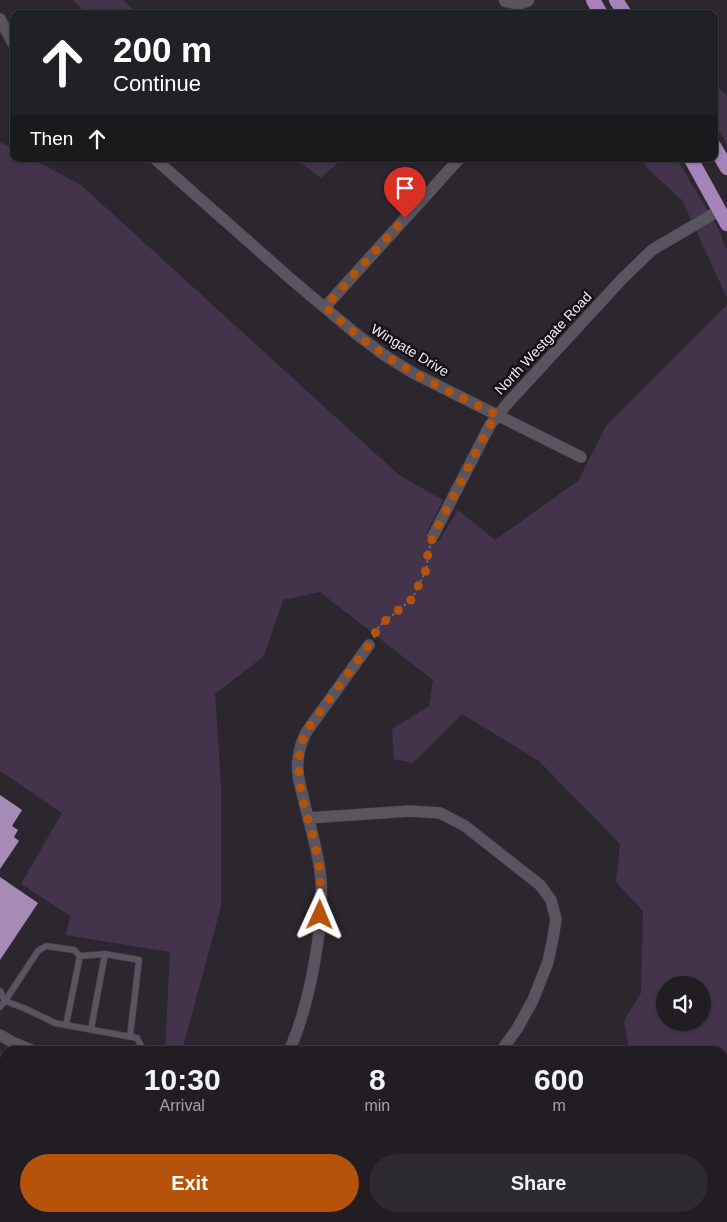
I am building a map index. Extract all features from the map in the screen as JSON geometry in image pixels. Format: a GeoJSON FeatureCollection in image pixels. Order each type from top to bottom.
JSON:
{"type":"FeatureCollection","features":[{"type":"Feature","properties":{"kind":"main road"},"geometry":{"type":"LineString","coordinates":[[718,153],[727,168]]}},
{"type":"Feature","properties":{"kind":"main road"},"geometry":{"type":"LineString","coordinates":[[693,162],[727,224]]}},
{"type":"Feature","properties":{"kind":"street"},"geometry":{"type":"LineString","coordinates":[[0,19],[10,38]]}},
{"type":"Feature","properties":{"kind":"street","name":"Wingate Drive"},"geometry":{"type":"LineString","coordinates":[[157,162],[355,334],[384,355],[413,373],[581,458]]}},
{"type":"Feature","properties":{"kind":"street"},"geometry":{"type":"LineString","coordinates":[[325,307],[456,162]]}},
{"type":"Feature","properties":{"kind":"street","name":"North Westgate Road"},"geometry":{"type":"LineString","coordinates":[[433,536],[490,425],[497,415],[622,279],[652,250],[720,210]]}},
{"type":"Feature","properties":{"kind":"street"},"geometry":{"type":"LineString","coordinates":[[291,1046],[302,1018],[316,951],[320,915],[321,879],[298,778],[300,745],[306,731],[369,645]]}},
{"type":"Feature","properties":{"kind":"street"},"geometry":{"type":"LineString","coordinates":[[308,818],[410,811],[440,814],[465,826],[540,885],[551,900],[556,919],[548,962],[533,1000],[517,1029],[505,1046]]}},
{"type":"Feature","properties":{"kind":"street"},"geometry":{"type":"LineString","coordinates":[[0,1035],[22,1046]]}},
{"type":"Feature","properties":{"kind":"lane"},"geometry":{"type":"LineString","coordinates":[[0,1007],[38,950],[46,946],[74,950],[80,956],[105,954],[139,960],[130,1036]]}},
{"type":"Feature","properties":{"kind":"lane"},"geometry":{"type":"LineString","coordinates":[[91,1029],[105,954]]}},
{"type":"Feature","properties":{"kind":"lane"},"geometry":{"type":"LineString","coordinates":[[66,1025],[80,956]]}},
{"type":"Feature","properties":{"kind":"lane"},"geometry":{"type":"LineString","coordinates":[[0,992],[5,1001],[55,1023],[130,1036],[136,1038],[141,1046]]}},
{"type":"Feature","properties":{"kind":"path"},"geometry":{"type":"LineString","coordinates":[[369,645],[379,626],[412,599],[426,570],[428,552],[433,536]]}},
{"type":"Feature","properties":{"kind":"shaded area"},"geometry":{"type":"Polygon","coordinates":[[[73,0],[123,0],[134,10],[83,10],[73,0]]]}},
{"type":"Feature","properties":{"kind":"shaded area"},"geometry":{"type":"Polygon","coordinates":[[[718,87],[727,96],[727,144],[718,129],[718,87]]]}},
{"type":"Feature","properties":{"kind":"shaded area"},"geometry":{"type":"Polygon","coordinates":[[[0,142],[10,147],[10,162],[38,162],[81,185],[399,475],[443,500],[426,534],[438,542],[458,510],[495,540],[578,481],[606,426],[727,305],[727,1046],[628,1046],[624,1021],[641,993],[643,911],[616,882],[620,844],[539,761],[462,714],[413,763],[394,759],[392,729],[429,706],[433,680],[320,592],[283,600],[264,656],[215,694],[221,784],[221,906],[183,1046],[165,1046],[170,952],[66,935],[70,916],[21,884],[62,813],[0,771],[0,142]]]}},
{"type":"Feature","properties":{"kind":"shaded area"},"geometry":{"type":"Polygon","coordinates":[[[300,162],[339,162],[321,178],[300,162]]]}},
{"type":"Feature","properties":{"kind":"shaded area"},"geometry":{"type":"Polygon","coordinates":[[[643,162],[679,162],[718,228],[727,250],[727,298],[682,200],[647,168],[643,162]]]}},
{"type":"Feature","properties":{"kind":"building"},"geometry":{"type":"Polygon","coordinates":[[[0,795],[22,810],[12,826],[18,830],[14,837],[19,841],[0,869],[0,795]]]}},
{"type":"Feature","properties":{"kind":"building"},"geometry":{"type":"Polygon","coordinates":[[[0,877],[38,903],[0,960],[0,877]]]}},
{"type":"Feature","properties":{"kind":"route"},"geometry":{"type":"LineString","coordinates":[[320,915],[321,879],[298,778],[300,745],[306,731],[369,645],[379,626],[412,599],[426,570],[428,552],[433,536],[490,425],[497,415],[413,373],[384,355],[355,334],[325,307],[405,218]]}}]}
